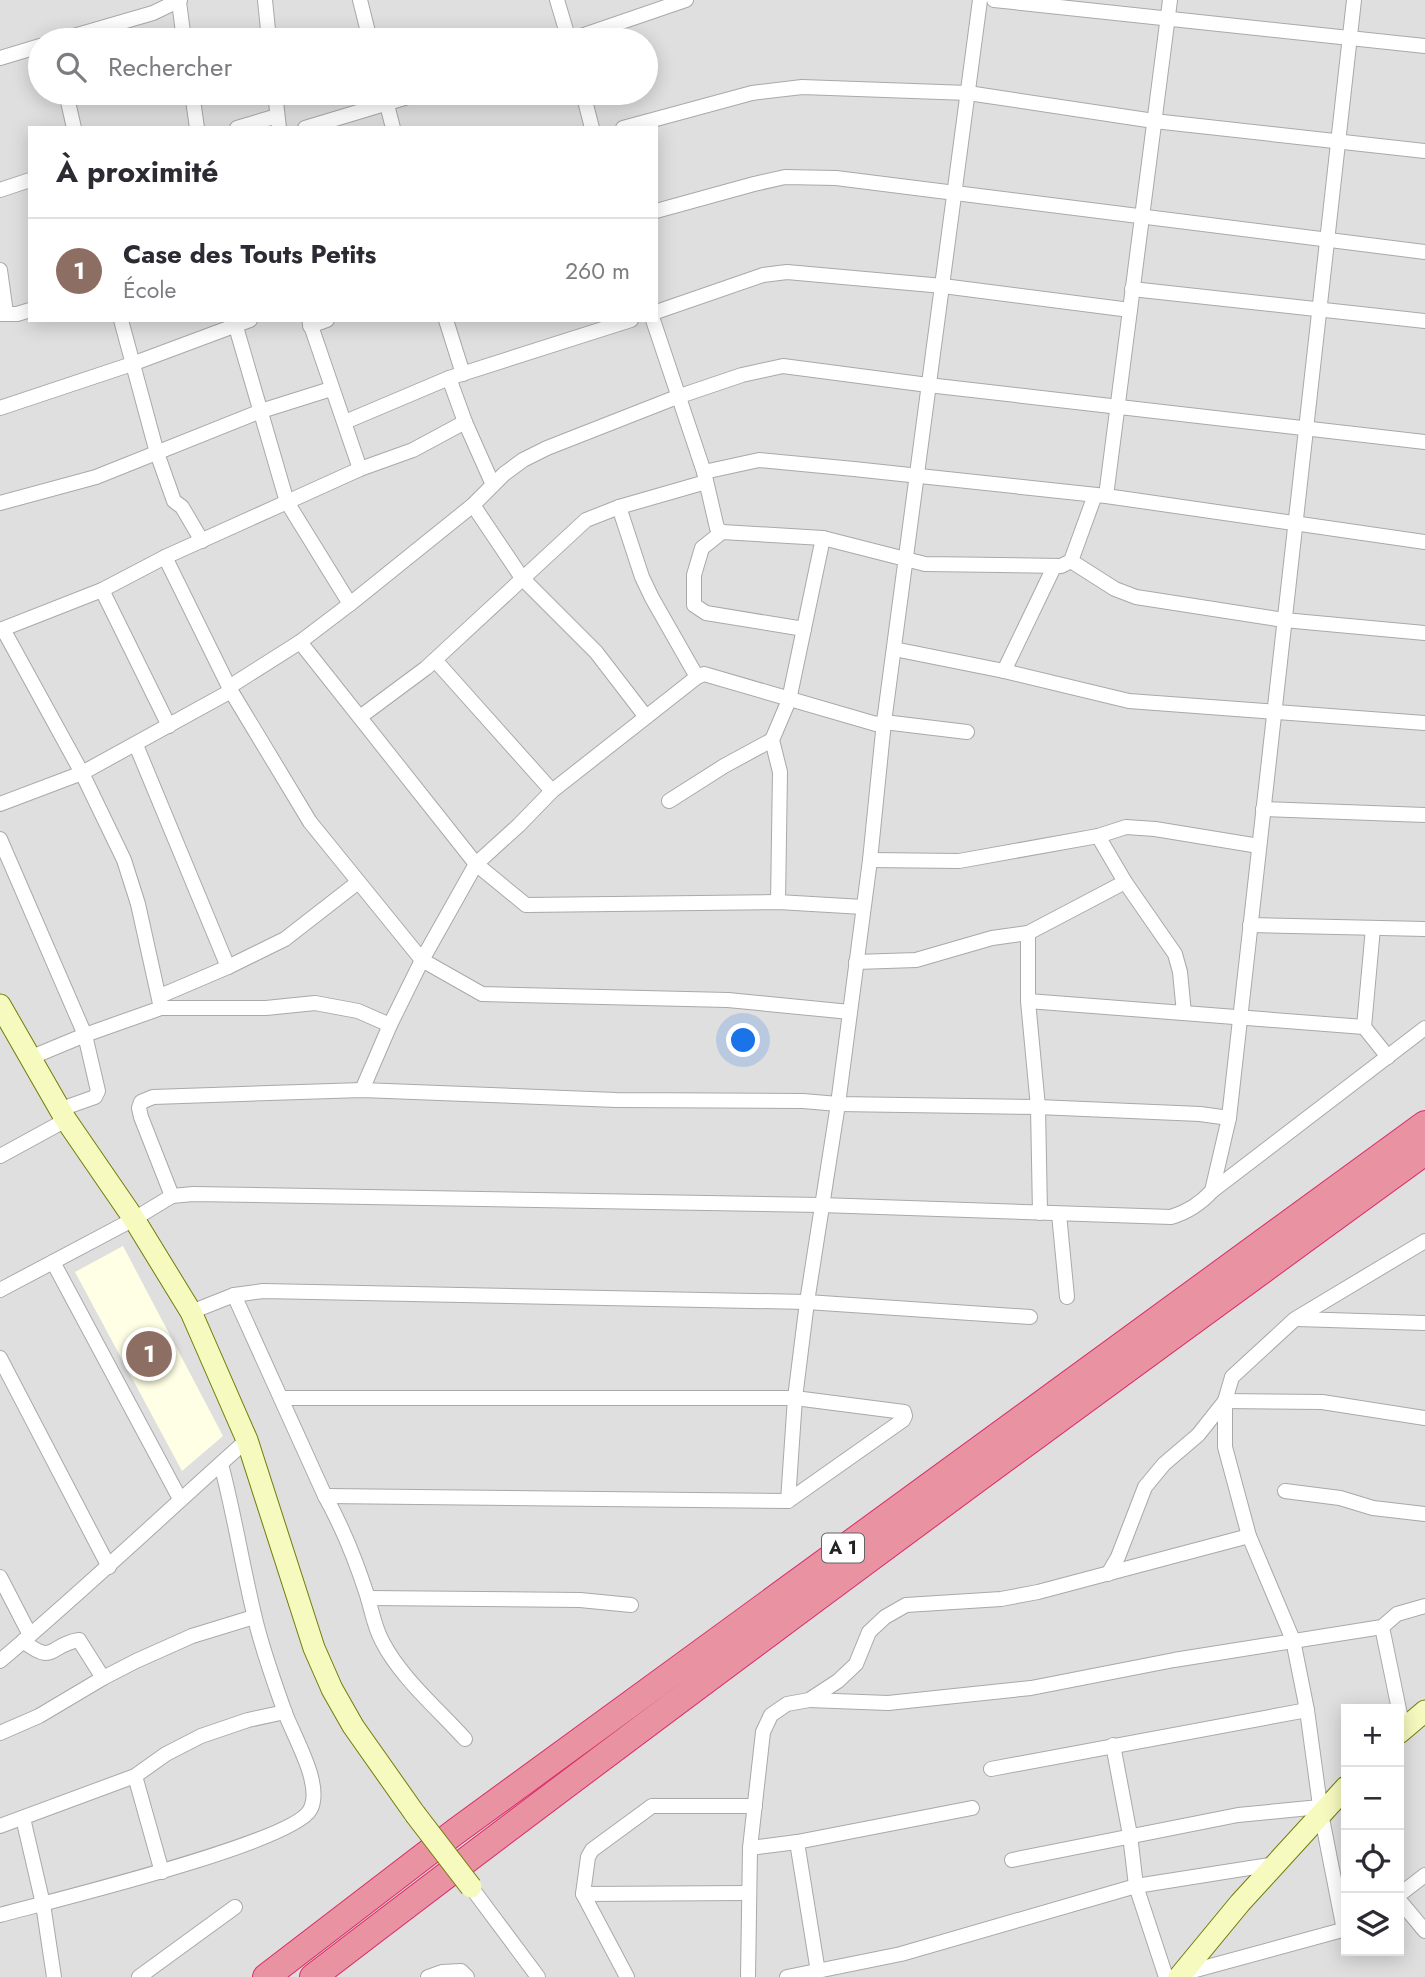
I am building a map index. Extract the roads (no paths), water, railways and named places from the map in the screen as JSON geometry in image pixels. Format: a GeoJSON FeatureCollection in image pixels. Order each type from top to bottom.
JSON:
{"type":"FeatureCollection","features":[{"type":"Feature","properties":{"kind":"highway","name":"A 1"},"geometry":{"type":"LineString","coordinates":[[266,1977],[455,1832],[1425,1124]]}},
{"type":"Feature","properties":{"kind":"highway","name":"A 1"},"geometry":{"type":"LineString","coordinates":[[313,1977],[475,1853],[1041,1433],[1425,1152]]}},
{"type":"Feature","properties":{"kind":"street"},"geometry":{"type":"LineString","coordinates":[[265,0],[268,28]]}},
{"type":"Feature","properties":{"kind":"street"},"geometry":{"type":"LineString","coordinates":[[360,0],[367,28]]}},
{"type":"Feature","properties":{"kind":"street"},"geometry":{"type":"LineString","coordinates":[[556,0],[565,28]]}},
{"type":"Feature","properties":{"kind":"street"},"geometry":{"type":"LineString","coordinates":[[604,28],[685,0]]}},
{"type":"Feature","properties":{"kind":"street"},"geometry":{"type":"LineString","coordinates":[[788,1501],[795,1398],[807,1302],[838,1104],[870,860],[884,722],[980,0]]}},
{"type":"Feature","properties":{"kind":"street"},"geometry":{"type":"LineString","coordinates":[[993,0],[1425,46]]}},
{"type":"Feature","properties":{"kind":"street"},"geometry":{"type":"LineString","coordinates":[[654,322],[705,477],[717,528],[722,532],[823,538],[925,564],[1054,567],[1072,561],[1101,495],[1117,405],[1170,0]]}},
{"type":"Feature","properties":{"kind":"street"},"geometry":{"type":"LineString","coordinates":[[1212,1191],[1229,1118],[1354,0]]}},
{"type":"Feature","properties":{"kind":"street"},"geometry":{"type":"LineString","coordinates":[[101,28],[153,13],[180,1],[183,28]]}},
{"type":"Feature","properties":{"kind":"street"},"geometry":{"type":"LineString","coordinates":[[0,58],[28,50]]}},
{"type":"Feature","properties":{"kind":"street"},"geometry":{"type":"LineString","coordinates":[[630,126],[752,93],[802,87],[968,93],[1154,121],[1338,139],[1425,151]]}},
{"type":"Feature","properties":{"kind":"street"},"geometry":{"type":"LineString","coordinates":[[69,105],[74,126]]}},
{"type":"Feature","properties":{"kind":"street"},"geometry":{"type":"LineString","coordinates":[[194,105],[197,126]]}},
{"type":"Feature","properties":{"kind":"street"},"geometry":{"type":"LineString","coordinates":[[311,126],[368,105]]}},
{"type":"Feature","properties":{"kind":"street"},"geometry":{"type":"LineString","coordinates":[[387,105],[392,126]]}},
{"type":"Feature","properties":{"kind":"street"},"geometry":{"type":"LineString","coordinates":[[586,105],[591,126]]}},
{"type":"Feature","properties":{"kind":"street"},"geometry":{"type":"LineString","coordinates":[[251,126],[278,122]]}},
{"type":"Feature","properties":{"kind":"street"},"geometry":{"type":"LineString","coordinates":[[658,210],[785,177],[836,178],[1425,252]]}},
{"type":"Feature","properties":{"kind":"street"},"geometry":{"type":"LineString","coordinates":[[0,190],[28,181]]}},
{"type":"Feature","properties":{"kind":"street"},"geometry":{"type":"LineString","coordinates":[[0,270],[3,314],[28,311]]}},
{"type":"Feature","properties":{"kind":"street"},"geometry":{"type":"LineString","coordinates":[[658,311],[763,275],[787,272],[943,286],[1130,310]]}},
{"type":"Feature","properties":{"kind":"street"},"geometry":{"type":"LineString","coordinates":[[1132,289],[1425,321]]}},
{"type":"Feature","properties":{"kind":"street"},"geometry":{"type":"LineString","coordinates":[[122,322],[157,453],[174,501],[182,507],[202,541]]}},
{"type":"Feature","properties":{"kind":"street"},"geometry":{"type":"LineString","coordinates":[[446,322],[466,422],[493,485]]}},
{"type":"Feature","properties":{"kind":"street"},"geometry":{"type":"LineString","coordinates":[[345,422],[456,376],[625,322]]}},
{"type":"Feature","properties":{"kind":"street"},"geometry":{"type":"LineString","coordinates":[[0,408],[132,364],[235,323],[287,502],[350,604]]}},
{"type":"Feature","properties":{"kind":"street"},"geometry":{"type":"LineString","coordinates":[[310,323],[360,470]]}},
{"type":"Feature","properties":{"kind":"street"},"geometry":{"type":"LineString","coordinates":[[0,804],[82,774],[230,689],[300,642],[350,604],[523,460],[677,397],[742,375],[783,366],[1425,442]]}},
{"type":"Feature","properties":{"kind":"street"},"geometry":{"type":"LineString","coordinates":[[0,503],[96,477],[261,411],[331,389]]}},
{"type":"Feature","properties":{"kind":"street"},"geometry":{"type":"LineString","coordinates":[[161,1002],[138,904],[124,860],[82,774],[2,629],[102,590],[165,557],[360,470],[413,450],[466,422]]}},
{"type":"Feature","properties":{"kind":"street"},"geometry":{"type":"LineString","coordinates":[[360,717],[435,660],[586,520],[759,460],[1101,495],[1425,542]]}},
{"type":"Feature","properties":{"kind":"street"},"geometry":{"type":"LineString","coordinates":[[472,505],[522,578],[596,652],[646,717]]}},
{"type":"Feature","properties":{"kind":"street"},"geometry":{"type":"LineString","coordinates":[[619,507],[642,577],[697,677]]}},
{"type":"Feature","properties":{"kind":"street"},"geometry":{"type":"LineString","coordinates":[[722,532],[702,548],[694,575],[694,605],[706,613],[804,629]]}},
{"type":"Feature","properties":{"kind":"street"},"geometry":{"type":"LineString","coordinates":[[778,902],[780,772],[772,740],[789,700],[823,538]]}},
{"type":"Feature","properties":{"kind":"street"},"geometry":{"type":"LineString","coordinates":[[165,557],[230,689],[310,822],[422,960],[482,994],[728,1000],[850,1012]]}},
{"type":"Feature","properties":{"kind":"street"},"geometry":{"type":"LineString","coordinates":[[1072,561],[1115,589],[1136,597],[1284,620],[1425,633]]}},
{"type":"Feature","properties":{"kind":"street"},"geometry":{"type":"LineString","coordinates":[[1004,671],[1054,567]]}},
{"type":"Feature","properties":{"kind":"street"},"geometry":{"type":"LineString","coordinates":[[102,590],[169,726]]}},
{"type":"Feature","properties":{"kind":"street"},"geometry":{"type":"LineString","coordinates":[[300,642],[476,863],[526,905],[778,902],[863,907]]}},
{"type":"Feature","properties":{"kind":"street"},"geometry":{"type":"LineString","coordinates":[[894,649],[1004,671],[1129,701],[1425,723]]}},
{"type":"Feature","properties":{"kind":"street"},"geometry":{"type":"LineString","coordinates":[[435,660],[552,791]]}},
{"type":"Feature","properties":{"kind":"street"},"geometry":{"type":"LineString","coordinates":[[362,1090],[422,960],[476,863],[552,791],[697,677],[704,674],[876,724],[884,722],[967,732]]}},
{"type":"Feature","properties":{"kind":"street"},"geometry":{"type":"LineString","coordinates":[[669,800],[772,740]]}},
{"type":"Feature","properties":{"kind":"street"},"geometry":{"type":"LineString","coordinates":[[136,745],[228,967]]}},
{"type":"Feature","properties":{"kind":"street"},"geometry":{"type":"LineString","coordinates":[[1263,809],[1425,815]]}},
{"type":"Feature","properties":{"kind":"street"},"geometry":{"type":"LineString","coordinates":[[870,860],[960,860],[1098,836],[1126,827],[1155,829],[1259,846]]}},
{"type":"Feature","properties":{"kind":"street"},"geometry":{"type":"LineString","coordinates":[[1098,836],[1125,882],[1175,954],[1180,972],[1184,1013]]}},
{"type":"Feature","properties":{"kind":"street"},"geometry":{"type":"LineString","coordinates":[[0,839],[85,1035],[98,1094],[0,1156]]}},
{"type":"Feature","properties":{"kind":"street"},"geometry":{"type":"LineString","coordinates":[[856,961],[916,960],[992,938],[1028,933],[1125,882]]}},
{"type":"Feature","properties":{"kind":"street"},"geometry":{"type":"LineString","coordinates":[[32,1057],[161,1002],[285,939],[357,883]]}},
{"type":"Feature","properties":{"kind":"street"},"geometry":{"type":"LineString","coordinates":[[1250,925],[1425,929]]}},
{"type":"Feature","properties":{"kind":"street"},"geometry":{"type":"LineString","coordinates":[[1373,928],[1364,1027],[1388,1057]]}},
{"type":"Feature","properties":{"kind":"street"},"geometry":{"type":"LineString","coordinates":[[1028,933],[1028,1002],[1038,1107],[1040,1213]]}},
{"type":"Feature","properties":{"kind":"street"},"geometry":{"type":"LineString","coordinates":[[161,1002],[266,1008],[315,1003],[358,1011],[390,1025]]}},
{"type":"Feature","properties":{"kind":"street"},"geometry":{"type":"LineString","coordinates":[[1028,1002],[1364,1027]]}},
{"type":"Feature","properties":{"kind":"street"},"geometry":{"type":"LineString","coordinates":[[0,1004],[64,1114],[134,1219],[191,1312],[247,1440],[300,1607],[323,1668],[353,1726],[415,1814],[538,1977]]}},
{"type":"Feature","properties":{"kind":"street"},"geometry":{"type":"LineString","coordinates":[[0,1290],[172,1196],[193,1194],[821,1205],[1171,1217],[1198,1204],[1425,1028]]}},
{"type":"Feature","properties":{"kind":"street"},"geometry":{"type":"LineString","coordinates":[[172,1196],[139,1108],[145,1100],[153,1097],[362,1090],[603,1099],[1038,1107],[1200,1114],[1229,1118]]}},
{"type":"Feature","properties":{"kind":"street"},"geometry":{"type":"LineString","coordinates":[[1059,1214],[1067,1297]]}},
{"type":"Feature","properties":{"kind":"street"},"geometry":{"type":"LineString","coordinates":[[1341,1909],[1321,1810],[1307,1710],[1293,1640],[1249,1536],[1225,1447],[1225,1401],[1232,1377],[1295,1319],[1425,1241]]}},
{"type":"Feature","properties":{"kind":"street"},"geometry":{"type":"LineString","coordinates":[[53,1262],[180,1499]]}},
{"type":"Feature","properties":{"kind":"street"},"geometry":{"type":"LineString","coordinates":[[191,1312],[234,1295],[263,1291],[807,1302],[1030,1317]]}},
{"type":"Feature","properties":{"kind":"street"},"geometry":{"type":"LineString","coordinates":[[234,1295],[325,1496],[342,1527],[382,1642],[405,1675],[465,1739]]}},
{"type":"Feature","properties":{"kind":"street"},"geometry":{"type":"LineString","coordinates":[[1295,1319],[1425,1323]]}},
{"type":"Feature","properties":{"kind":"street"},"geometry":{"type":"LineString","coordinates":[[0,1358],[109,1567]]}},
{"type":"Feature","properties":{"kind":"street"},"geometry":{"type":"LineString","coordinates":[[281,1398],[795,1398],[904,1412],[905,1416],[788,1501],[325,1496]]}},
{"type":"Feature","properties":{"kind":"street"},"geometry":{"type":"LineString","coordinates":[[1225,1401],[1322,1402],[1425,1418]]}},
{"type":"Feature","properties":{"kind":"street"},"geometry":{"type":"LineString","coordinates":[[1108,1574],[1118,1557],[1145,1487],[1164,1464],[1198,1435],[1225,1401]]}},
{"type":"Feature","properties":{"kind":"street"},"geometry":{"type":"LineString","coordinates":[[0,1661],[109,1567],[247,1440]]}},
{"type":"Feature","properties":{"kind":"street"},"geometry":{"type":"LineString","coordinates":[[0,1915],[162,1872],[270,1834],[308,1814],[314,1800],[314,1784],[285,1712],[254,1617],[220,1464]]}},
{"type":"Feature","properties":{"kind":"street"},"geometry":{"type":"LineString","coordinates":[[1285,1491],[1340,1498],[1373,1508],[1425,1514]]}},
{"type":"Feature","properties":{"kind":"street"},"geometry":{"type":"LineString","coordinates":[[809,1700],[838,1681],[856,1664],[869,1632],[885,1617],[906,1605],[1001,1599],[1038,1592],[1249,1536]]}},
{"type":"Feature","properties":{"kind":"street"},"geometry":{"type":"LineString","coordinates":[[0,1577],[27,1638],[38,1653],[47,1654],[79,1640],[103,1678]]}},
{"type":"Feature","properties":{"kind":"street"},"geometry":{"type":"LineString","coordinates":[[368,1598],[580,1600],[631,1605]]}},
{"type":"Feature","properties":{"kind":"street"},"geometry":{"type":"LineString","coordinates":[[747,1977],[750,1848],[763,1732],[771,1714],[787,1704],[809,1700],[888,1703],[1031,1688],[1174,1660],[1382,1627],[1397,1614],[1425,1606]]}},
{"type":"Feature","properties":{"kind":"street"},"geometry":{"type":"LineString","coordinates":[[0,1733],[39,1716],[103,1678],[192,1636],[254,1617]]}},
{"type":"Feature","properties":{"kind":"street"},"geometry":{"type":"LineString","coordinates":[[1382,1627],[1396,1704]]}},
{"type":"Feature","properties":{"kind":"street"},"geometry":{"type":"LineString","coordinates":[[991,1769],[1307,1710]]}},
{"type":"Feature","properties":{"kind":"street"},"geometry":{"type":"LineString","coordinates":[[1404,1728],[1425,1711]]}},
{"type":"Feature","properties":{"kind":"street"},"geometry":{"type":"LineString","coordinates":[[0,1826],[135,1776],[166,1754],[201,1736],[247,1720],[285,1712]]}},
{"type":"Feature","properties":{"kind":"street"},"geometry":{"type":"LineString","coordinates":[[1113,1745],[1130,1835],[1136,1886],[1173,1976]]}},
{"type":"Feature","properties":{"kind":"street"},"geometry":{"type":"LineString","coordinates":[[135,1776],[162,1872]]}},
{"type":"Feature","properties":{"kind":"street"},"geometry":{"type":"LineString","coordinates":[[1173,1976],[1321,1810],[1341,1792]]}},
{"type":"Feature","properties":{"kind":"street"},"geometry":{"type":"LineString","coordinates":[[627,1977],[583,1894],[588,1857],[592,1850],[652,1806],[755,1806]]}},
{"type":"Feature","properties":{"kind":"street"},"geometry":{"type":"LineString","coordinates":[[750,1848],[797,1842],[972,1808]]}},
{"type":"Feature","properties":{"kind":"street"},"geometry":{"type":"LineString","coordinates":[[1012,1860],[1238,1815],[1321,1810]]}},
{"type":"Feature","properties":{"kind":"street"},"geometry":{"type":"LineString","coordinates":[[23,1818],[43,1904],[54,1977]]}},
{"type":"Feature","properties":{"kind":"street"},"geometry":{"type":"LineString","coordinates":[[797,1842],[818,1972]]}},
{"type":"Feature","properties":{"kind":"street"},"geometry":{"type":"LineString","coordinates":[[787,1977],[901,1954],[1136,1886],[1275,1864]]}},
{"type":"Feature","properties":{"kind":"street"},"geometry":{"type":"LineString","coordinates":[[1404,1893],[1425,1875]]}},
{"type":"Feature","properties":{"kind":"street"},"geometry":{"type":"LineString","coordinates":[[583,1894],[749,1893]]}},
{"type":"Feature","properties":{"kind":"street"},"geometry":{"type":"LineString","coordinates":[[1404,1904],[1425,1931]]}},
{"type":"Feature","properties":{"kind":"street"},"geometry":{"type":"LineString","coordinates":[[139,1977],[234,1907]]}},
{"type":"Feature","properties":{"kind":"street"},"geometry":{"type":"LineString","coordinates":[[1173,1976],[1341,1930]]}},
{"type":"Feature","properties":{"kind":"street"},"geometry":{"type":"LineString","coordinates":[[428,1977],[442,1972],[461,1971],[467,1977]]}},
{"type":"Feature","properties":{"kind":"place","name":"Case des Touts Petits"},"geometry":{"type":"Point","coordinates":[149,1354]}}]}
